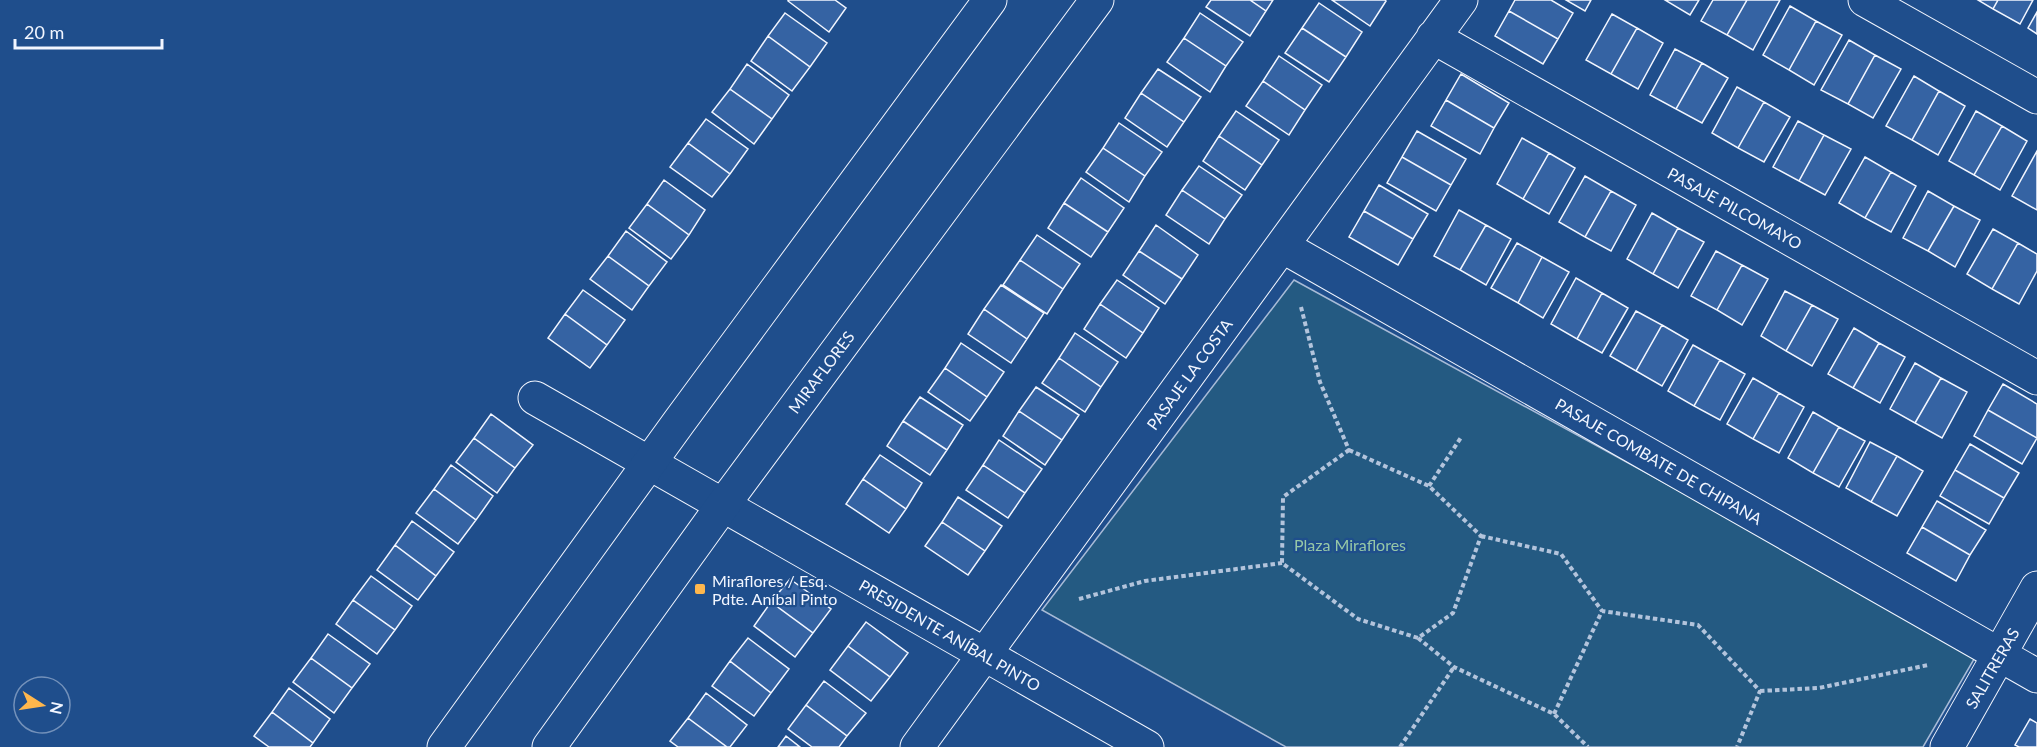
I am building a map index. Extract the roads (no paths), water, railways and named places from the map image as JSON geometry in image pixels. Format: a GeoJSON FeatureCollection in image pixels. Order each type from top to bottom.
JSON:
{"type":"FeatureCollection","features":[{"type":"Feature","properties":{"kind":"street"},"geometry":{"type":"LineString","coordinates":[[444,747],[649,463],[990,0]]}},
{"type":"Feature","properties":{"kind":"street","name":"MIRAFLORES"},"geometry":{"type":"LineString","coordinates":[[549,747],[723,505],[1097,0]]}},
{"type":"Feature","properties":{"kind":"street","name":"PASAJE LA COSTA"},"geometry":{"type":"LineString","coordinates":[[917,747],[1461,0]]}},
{"type":"Feature","properties":{"kind":"street"},"geometry":{"type":"LineString","coordinates":[[1865,0],[2037,97]]}},
{"type":"Feature","properties":{"kind":"street","name":"PASAJE PILCOMAYO"},"geometry":{"type":"LineString","coordinates":[[1433,37],[2037,378]]}},
{"type":"Feature","properties":{"kind":"street","name":"PASAJE COMBATE DE CHIPANA"},"geometry":{"type":"LineString","coordinates":[[1282,246],[2037,676]]}},
{"type":"Feature","properties":{"kind":"street","name":"PRESIDENTE ANÍBAL PINTO"},"geometry":{"type":"LineString","coordinates":[[535,398],[1147,747]]}},
{"type":"Feature","properties":{"kind":"street","name":"SALITRERAS"},"geometry":{"type":"LineString","coordinates":[[1947,747],[2037,588]]}},
{"type":"Feature","properties":{"kind":"place","name":"Miraflores / Esq. Pdte. Aníbal Pinto"},"geometry":{"type":"Point","coordinates":[700,589]}},
{"type":"Feature","properties":{"kind":"park label","name":"Plaza Miraflores"},"geometry":{"type":"Point","coordinates":[1350,544]}}]}
